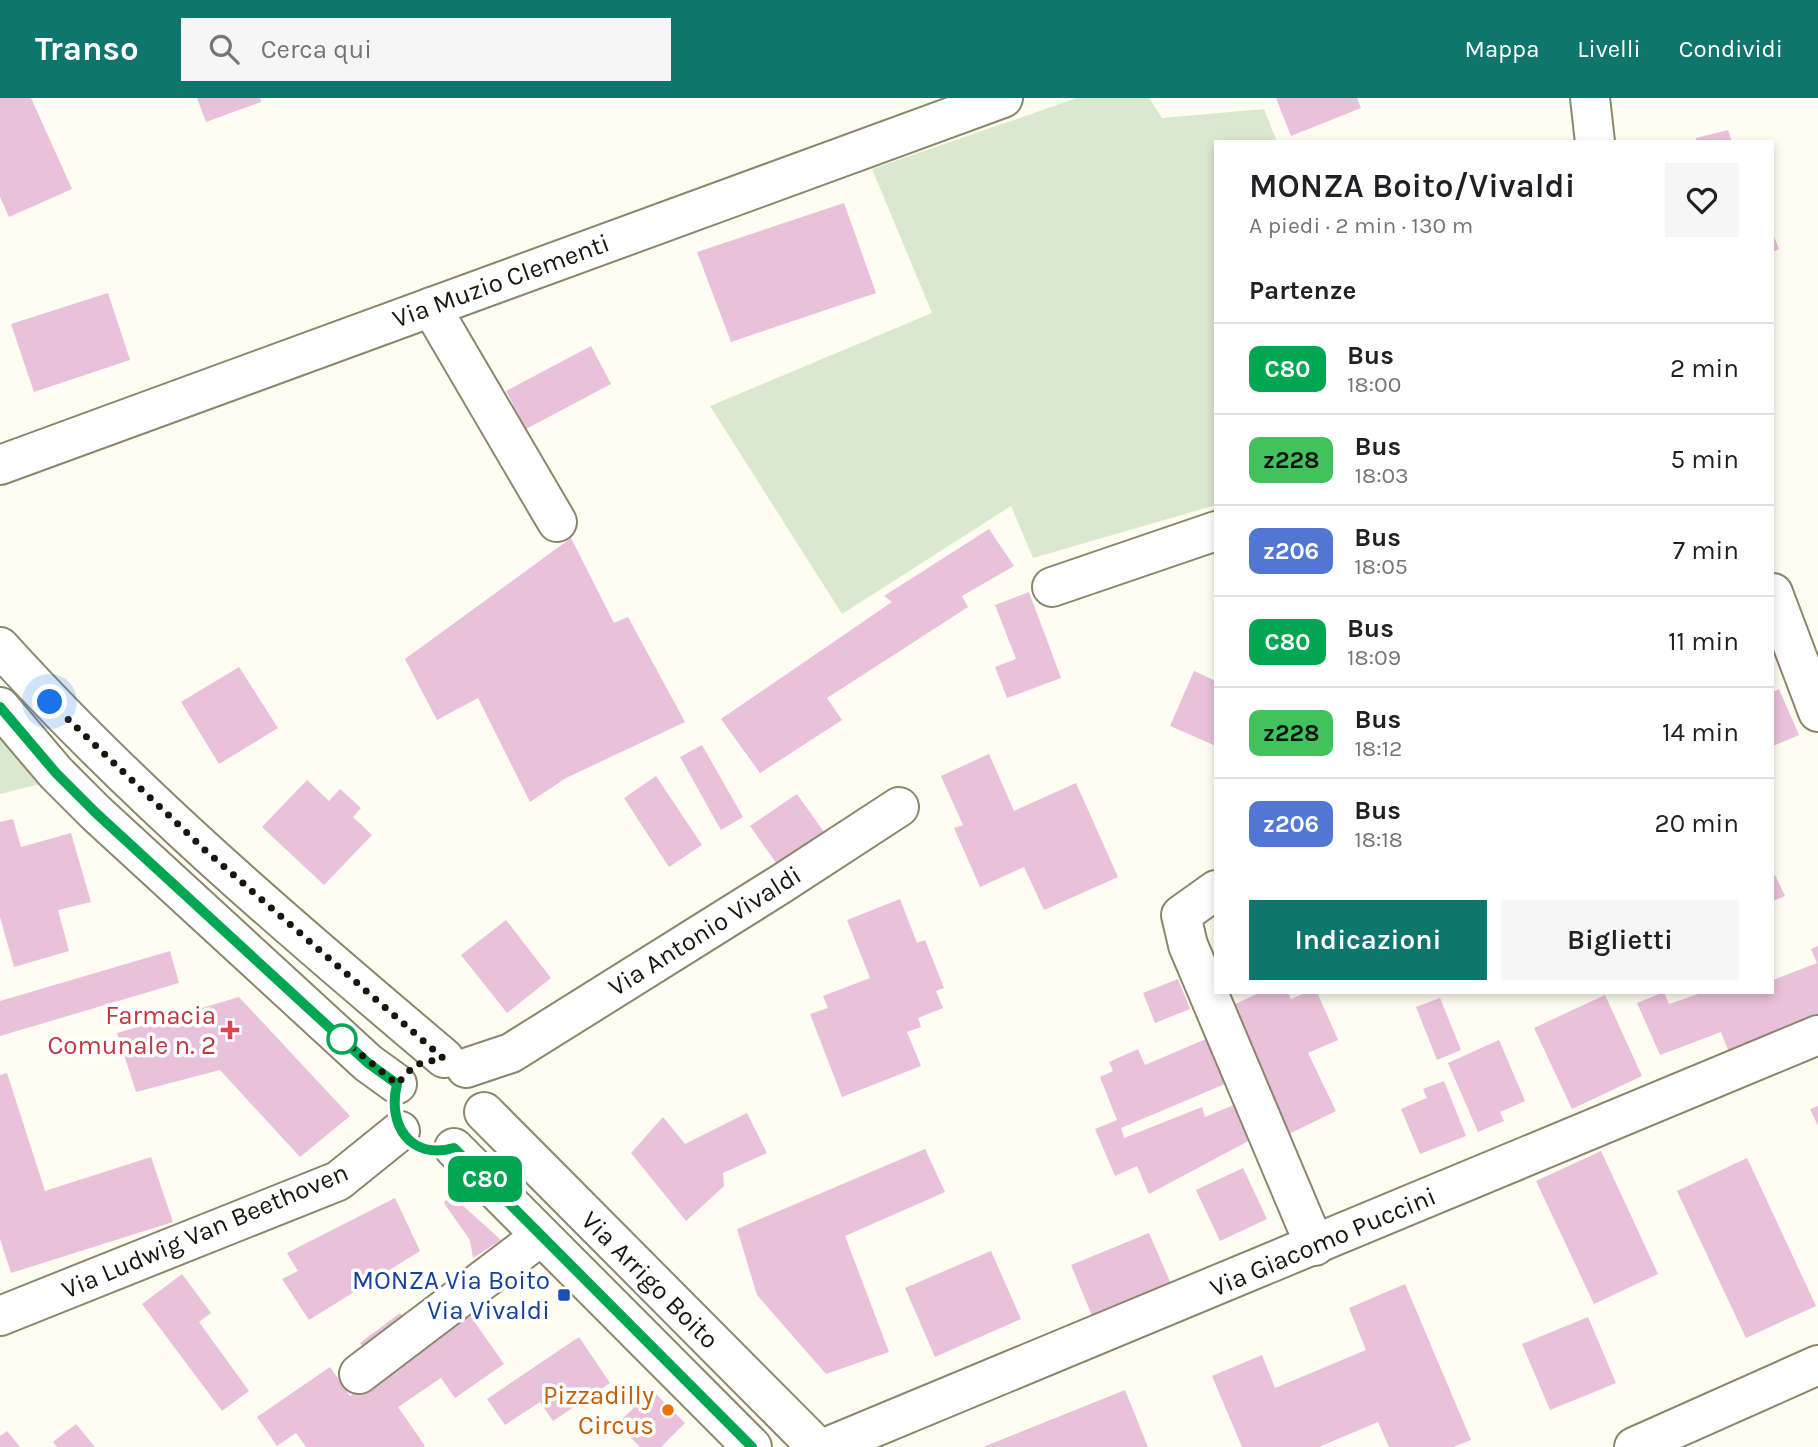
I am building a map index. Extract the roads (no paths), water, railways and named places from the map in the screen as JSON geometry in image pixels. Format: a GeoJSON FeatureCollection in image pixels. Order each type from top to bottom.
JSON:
{"type":"FeatureCollection","features":[{"type":"Feature","properties":{"kind":"street"},"geometry":{"type":"LineString","coordinates":[[1590,98],[1595,140]]}},
{"type":"Feature","properties":{"kind":"street","name":"Via Muzio Clementi"},"geometry":{"type":"LineString","coordinates":[[0,465],[994,100]]}},
{"type":"Feature","properties":{"kind":"street"},"geometry":{"type":"LineString","coordinates":[[431,307],[557,522]]}},
{"type":"Feature","properties":{"kind":"street"},"geometry":{"type":"LineString","coordinates":[[1052,587],[1214,532]]}},
{"type":"Feature","properties":{"kind":"street"},"geometry":{"type":"LineString","coordinates":[[1774,599],[1784,657],[1818,712]]}},
{"type":"Feature","properties":{"kind":"street","name":"Via Arrigo Boito"},"geometry":{"type":"LineString","coordinates":[[0,647],[67,721],[130,781],[469,1082],[817,1447]]}},
{"type":"Feature","properties":{"kind":"street"},"geometry":{"type":"LineString","coordinates":[[0,708],[56,773],[96,813],[368,1063],[397,1084]]}},
{"type":"Feature","properties":{"kind":"street","name":"Via Antonio Vivaldi"},"geometry":{"type":"LineString","coordinates":[[469,1082],[899,807]]}},
{"type":"Feature","properties":{"kind":"street"},"geometry":{"type":"LineString","coordinates":[[1214,891],[1181,915],[1188,944],[1315,1246]]}},
{"type":"Feature","properties":{"kind":"street","name":"Via Giacomo Puccini"},"geometry":{"type":"LineString","coordinates":[[827,1447],[1818,1035]]}},
{"type":"Feature","properties":{"kind":"street"},"geometry":{"type":"LineString","coordinates":[[415,1065],[469,1082],[478,1129],[469,1140],[454,1148],[428,1150],[411,1142],[400,1131],[395,1120],[393,1100],[397,1084],[415,1065]]}},
{"type":"Feature","properties":{"kind":"street","name":"Via Ludwig Van Beethoven"},"geometry":{"type":"LineString","coordinates":[[0,1316],[338,1181],[400,1131]]}},
{"type":"Feature","properties":{"kind":"street","name":"Via Arrigo Boito"},"geometry":{"type":"LineString","coordinates":[[454,1148],[752,1447]]}},
{"type":"Feature","properties":{"kind":"street"},"geometry":{"type":"LineString","coordinates":[[359,1374],[541,1236]]}},
{"type":"Feature","properties":{"kind":"street"},"geometry":{"type":"LineString","coordinates":[[1634,1447],[1818,1365]]}},
{"type":"Feature","properties":{"kind":"place","name":"Farmacia Comunale n. 2"},"geometry":{"type":"Point","coordinates":[230,1030]}},
{"type":"Feature","properties":{"kind":"place","name":"MONZA Via Boito Via Vivaldi"},"geometry":{"type":"Point","coordinates":[564,1295]}},
{"type":"Feature","properties":{"kind":"place","name":"Pizzadilly Circus"},"geometry":{"type":"Point","coordinates":[668,1410]}}]}
